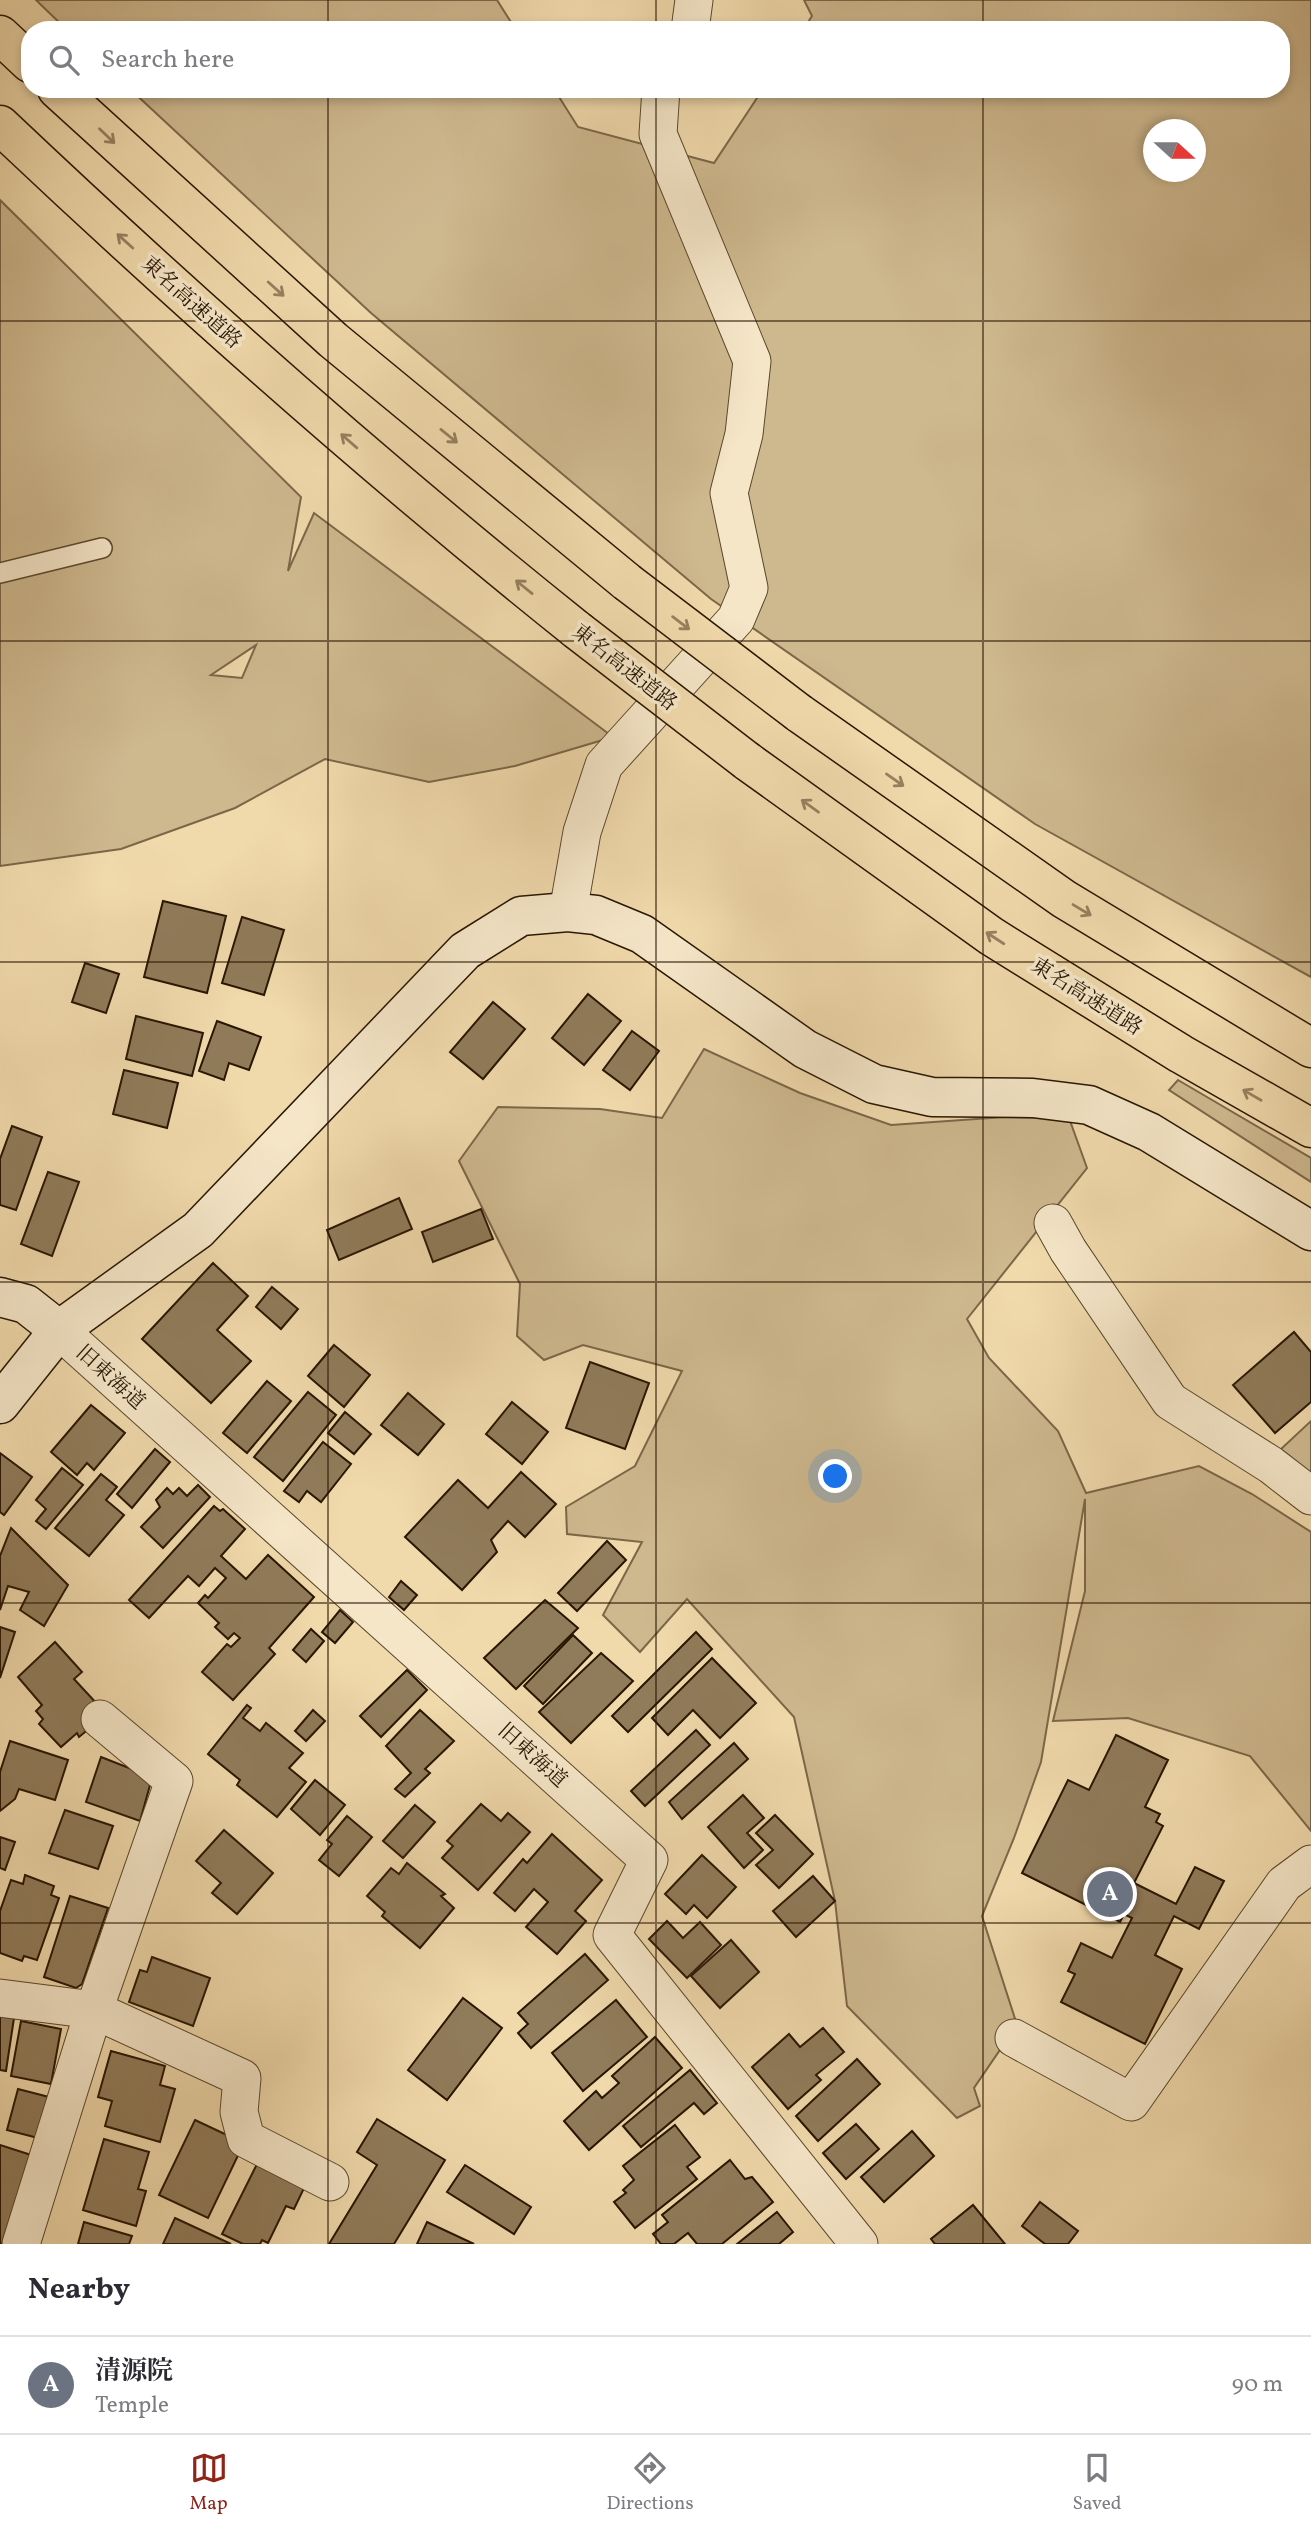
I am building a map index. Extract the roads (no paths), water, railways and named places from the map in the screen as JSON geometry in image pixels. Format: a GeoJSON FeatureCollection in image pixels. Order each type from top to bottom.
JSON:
{"type":"FeatureCollection","features":[{"type":"Feature","properties":{"kind":"highway"},"geometry":{"type":"LineString","coordinates":[[0,34],[21,54]]}},
{"type":"Feature","properties":{"kind":"highway"},"geometry":{"type":"LineString","coordinates":[[67,98],[333,340],[627,582],[799,713],[1064,899],[1311,1048]]}},
{"type":"Feature","properties":{"kind":"highway","name":"東名高速道路"},"geometry":{"type":"LineString","coordinates":[[0,125],[294,394],[455,532],[747,761],[990,936],[1181,1054],[1311,1128]]}},
{"type":"Feature","properties":{"kind":"street"},"geometry":{"type":"LineString","coordinates":[[691,21],[694,0]]}},
{"type":"Feature","properties":{"kind":"street"},"geometry":{"type":"LineString","coordinates":[[568,912],[582,832],[604,765],[736,619],[749,588],[729,493],[744,434],[752,361],[657,134],[660,98]]}},
{"type":"Feature","properties":{"kind":"street"},"geometry":{"type":"LineString","coordinates":[[0,1404],[59,1330],[198,1230],[465,951],[521,916],[568,912],[596,915],[642,934],[805,1049],[874,1084],[932,1097],[1033,1098],[1089,1105],[1149,1132],[1311,1231]]}},
{"type":"Feature","properties":{"kind":"street"},"geometry":{"type":"LineString","coordinates":[[1053,1223],[1068,1250],[1170,1401],[1271,1465],[1311,1496]]}},
{"type":"Feature","properties":{"kind":"street"},"geometry":{"type":"LineString","coordinates":[[0,1297],[26,1304],[59,1330]]}},
{"type":"Feature","properties":{"kind":"street","name":"旧東海道"},"geometry":{"type":"LineString","coordinates":[[59,1330],[649,1860],[612,1935],[845,2239]]}},
{"type":"Feature","properties":{"kind":"street"},"geometry":{"type":"LineString","coordinates":[[21,2244],[94,2010],[174,1781],[100,1719]]}},
{"type":"Feature","properties":{"kind":"street"},"geometry":{"type":"LineString","coordinates":[[1014,2038],[1131,2102],[1284,1884],[1311,1864]]}},
{"type":"Feature","properties":{"kind":"street"},"geometry":{"type":"LineString","coordinates":[[0,1998],[94,2010],[242,2078],[239,2112],[247,2139],[330,2182]]}},
{"type":"Feature","properties":{"kind":"lane"},"geometry":{"type":"LineString","coordinates":[[0,573],[102,548]]}},
{"type":"Feature","properties":{"kind":"place","name":"清源院"},"geometry":{"type":"Point","coordinates":[1110,1894]}}]}
